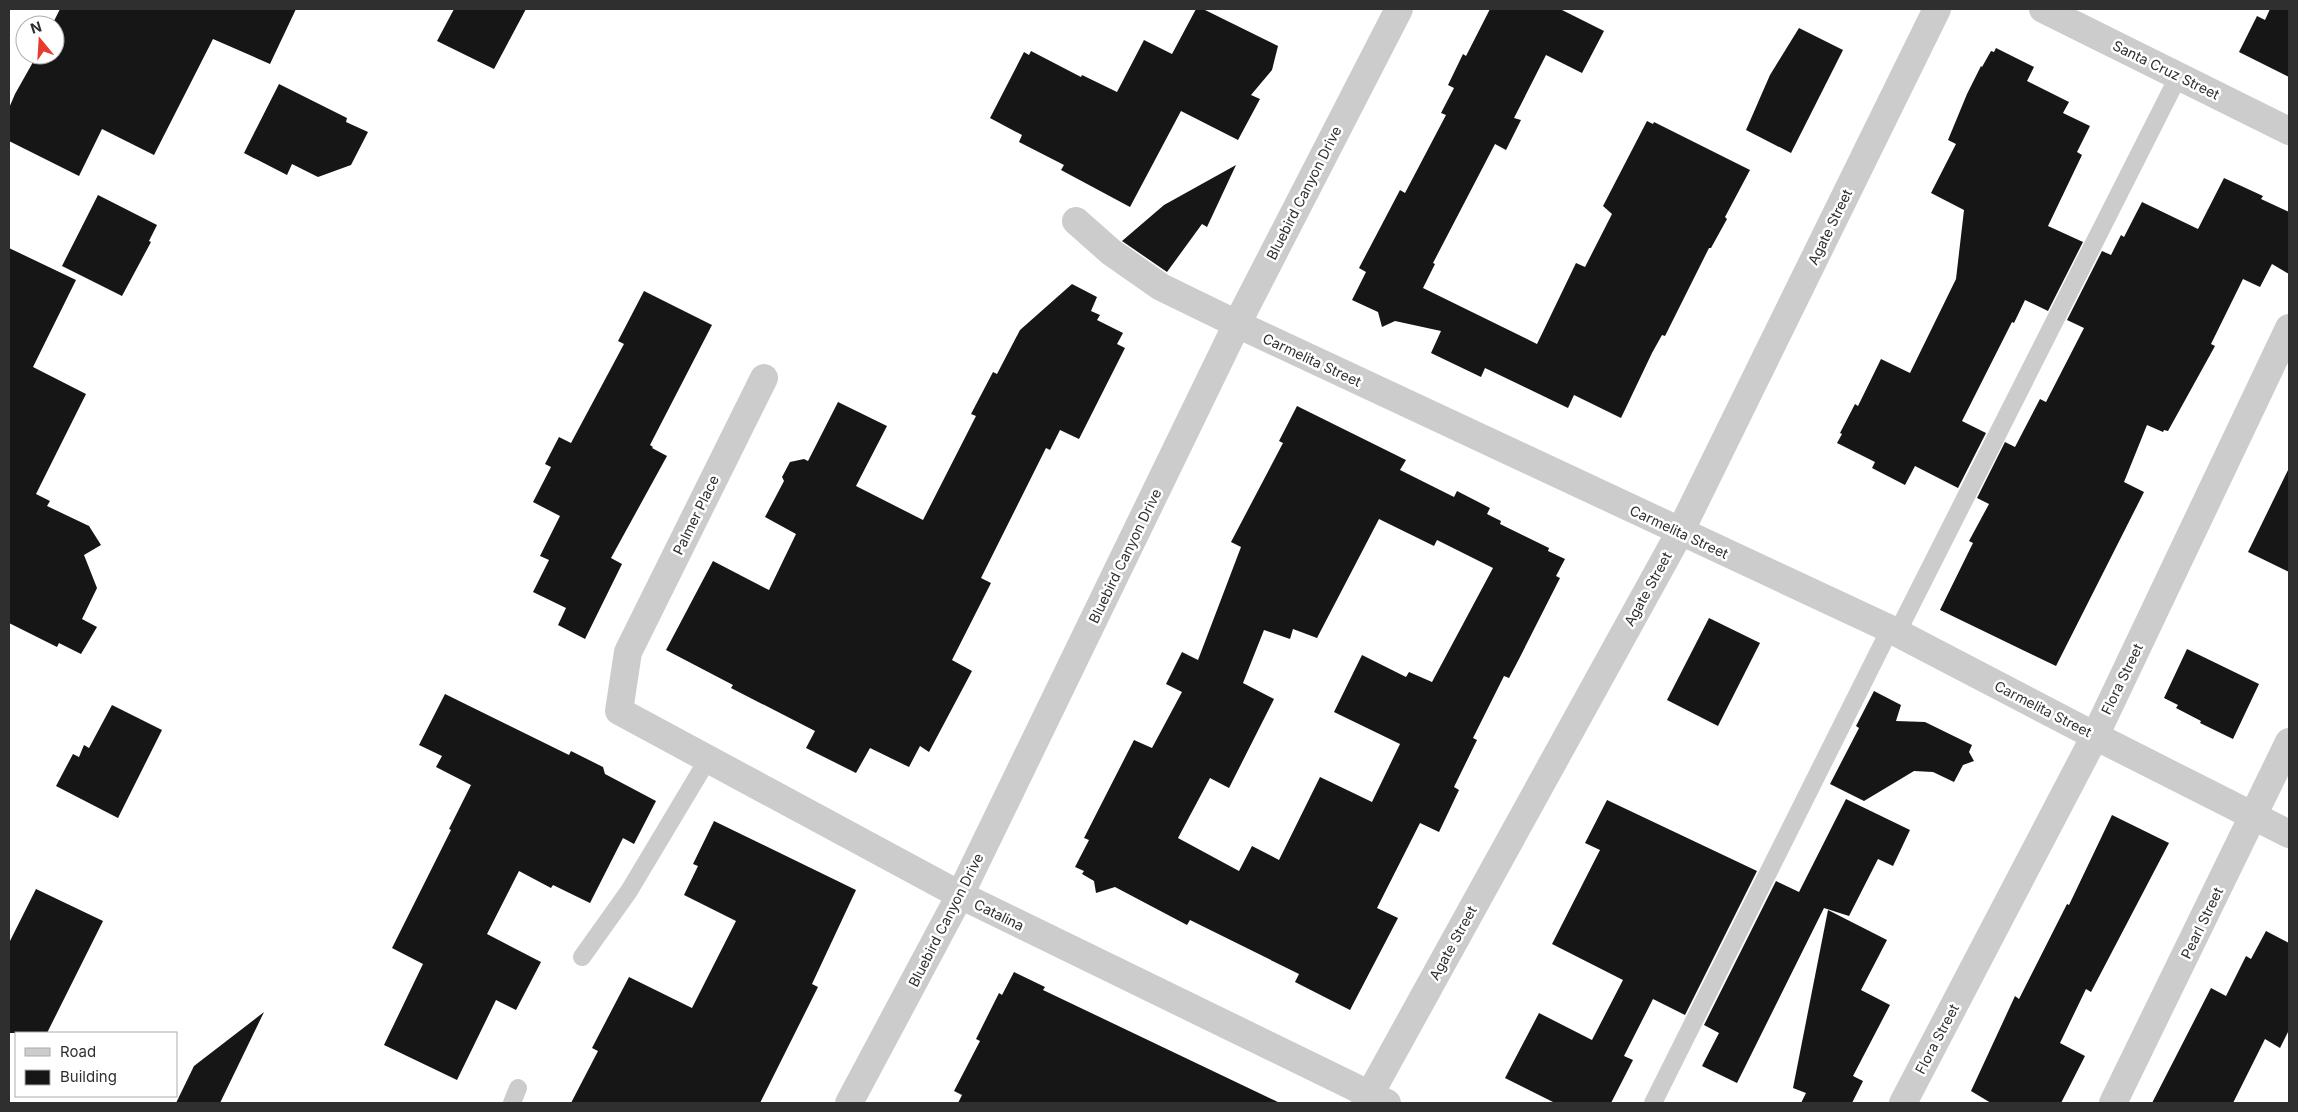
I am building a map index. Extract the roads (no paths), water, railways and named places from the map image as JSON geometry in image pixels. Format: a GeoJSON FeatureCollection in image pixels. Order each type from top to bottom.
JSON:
{"type":"FeatureCollection","features":[{"type":"Feature","properties":{"kind":"street","name":"Bluebird Canyon Drive"},"geometry":{"type":"LineString","coordinates":[[849,1103],[960,896],[1237,324],[1399,9]]}},
{"type":"Feature","properties":{"kind":"street","name":"Agate Street"},"geometry":{"type":"LineString","coordinates":[[1373,1100],[1680,532],[1937,9]]}},
{"type":"Feature","properties":{"kind":"street","name":"Santa Cruz Street"},"geometry":{"type":"LineString","coordinates":[[2043,9],[2289,131]]}},
{"type":"Feature","properties":{"kind":"street","name":"Carmelita Street"},"geometry":{"type":"LineString","coordinates":[[1076,221],[1111,252],[1161,286],[1237,324],[1893,631],[2289,834]]}},
{"type":"Feature","properties":{"kind":"street","name":"Flora Street"},"geometry":{"type":"LineString","coordinates":[[1903,1103],[2095,736],[2289,328]]}},
{"type":"Feature","properties":{"kind":"street","name":"Palmer Place"},"geometry":{"type":"LineString","coordinates":[[628,652],[764,378]]}},
{"type":"Feature","properties":{"kind":"street","name":"Catalina"},"geometry":{"type":"LineString","coordinates":[[628,652],[619,711],[960,896],[1373,1100]]}},
{"type":"Feature","properties":{"kind":"street","name":"Pearl Street"},"geometry":{"type":"LineString","coordinates":[[2113,1103],[2255,816],[2289,742]]}},
{"type":"Feature","properties":{"kind":"lane"},"geometry":{"type":"LineString","coordinates":[[1653,1103],[2178,77]]}},
{"type":"Feature","properties":{"kind":"lane"},"geometry":{"type":"LineString","coordinates":[[582,957],[629,890],[708,759]]}}]}
